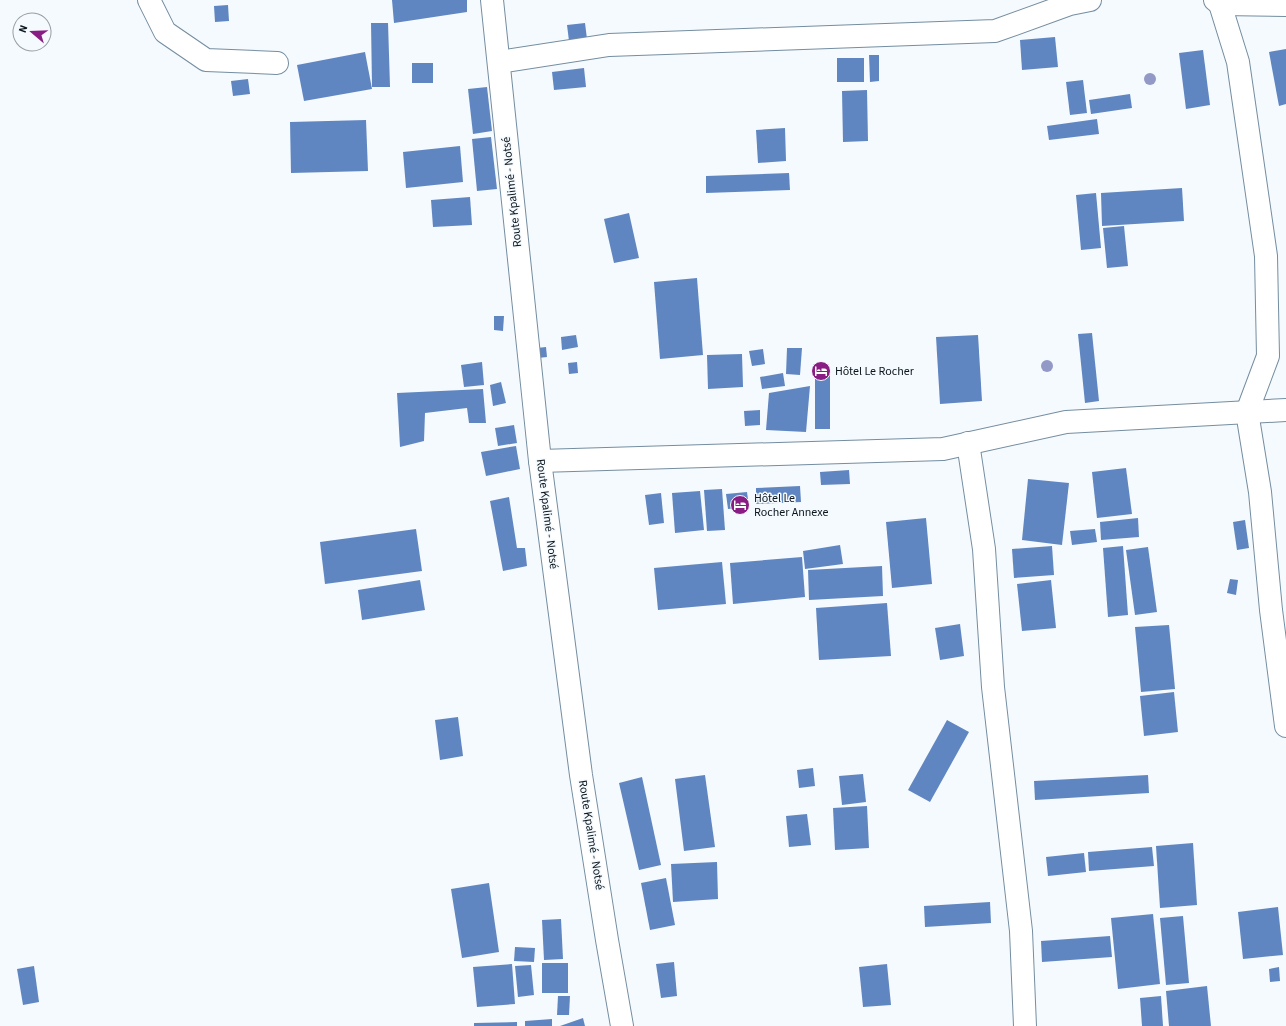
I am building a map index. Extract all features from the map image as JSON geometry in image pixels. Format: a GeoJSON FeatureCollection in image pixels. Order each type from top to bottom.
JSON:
{"type":"FeatureCollection","features":[{"type":"Feature","properties":{"kind":"street"},"geometry":{"type":"LineString","coordinates":[[150,0],[165,32],[206,60],[278,63]]}},
{"type":"Feature","properties":{"kind":"street","name":"Route Kpalimé - Notsé"},"geometry":{"type":"LineString","coordinates":[[492,0],[540,461],[581,775],[622,1026]]}},
{"type":"Feature","properties":{"kind":"street"},"geometry":{"type":"LineString","coordinates":[[499,62],[609,45],[995,32],[1070,4],[1090,0]]}},
{"type":"Feature","properties":{"kind":"street"},"geometry":{"type":"LineString","coordinates":[[1286,5],[1218,2],[1238,62],[1266,256],[1268,356],[1247,412],[1260,492],[1271,610],[1286,726]]}},
{"type":"Feature","properties":{"kind":"street"},"geometry":{"type":"LineString","coordinates":[[540,461],[943,449],[1066,422],[1286,410]]}},
{"type":"Feature","properties":{"kind":"street"},"geometry":{"type":"LineString","coordinates":[[968,443],[984,549],[993,687],[1021,931],[1025,1026]]}},
{"type":"Feature","properties":{"kind":"building"},"geometry":{"type":"Polygon","coordinates":[[[392,0],[467,0],[467,12],[394,23],[392,0]]]}},
{"type":"Feature","properties":{"kind":"building"},"geometry":{"type":"Polygon","coordinates":[[[228,5],[229,21],[215,22],[214,6],[228,5]]]}},
{"type":"Feature","properties":{"kind":"building"},"geometry":{"type":"Polygon","coordinates":[[[371,23],[388,23],[390,87],[372,87],[371,23]]]}},
{"type":"Feature","properties":{"kind":"building"},"geometry":{"type":"Polygon","coordinates":[[[585,23],[587,39],[569,41],[567,25],[585,23]]]}},
{"type":"Feature","properties":{"kind":"building"},"geometry":{"type":"Polygon","coordinates":[[[1055,37],[1058,67],[1022,70],[1020,40],[1055,37]]]}},
{"type":"Feature","properties":{"kind":"building"},"geometry":{"type":"Polygon","coordinates":[[[1286,49],[1286,104],[1279,106],[1269,52],[1286,49]]]}},
{"type":"Feature","properties":{"kind":"building"},"geometry":{"type":"Polygon","coordinates":[[[1203,50],[1210,105],[1186,109],[1179,53],[1203,50]]]}},
{"type":"Feature","properties":{"kind":"building"},"geometry":{"type":"Polygon","coordinates":[[[365,52],[372,89],[304,101],[297,65],[365,52]]]}},
{"type":"Feature","properties":{"kind":"building"},"geometry":{"type":"Polygon","coordinates":[[[869,55],[879,55],[879,81],[870,82],[869,55]]]}},
{"type":"Feature","properties":{"kind":"building"},"geometry":{"type":"Polygon","coordinates":[[[837,58],[864,58],[864,82],[837,82],[837,58]]]}},
{"type":"Feature","properties":{"kind":"building"},"geometry":{"type":"Polygon","coordinates":[[[412,63],[433,63],[433,83],[412,83],[412,63]]]}},
{"type":"Feature","properties":{"kind":"building"},"geometry":{"type":"Polygon","coordinates":[[[584,68],[586,87],[554,90],[552,72],[584,68]]]}},
{"type":"Feature","properties":{"kind":"building"},"geometry":{"type":"Polygon","coordinates":[[[248,79],[250,94],[233,96],[231,81],[248,79]]]}},
{"type":"Feature","properties":{"kind":"building"},"geometry":{"type":"Polygon","coordinates":[[[1083,80],[1087,113],[1070,115],[1066,82],[1083,80]]]}},
{"type":"Feature","properties":{"kind":"building"},"geometry":{"type":"Polygon","coordinates":[[[487,87],[492,131],[473,134],[468,89],[487,87]]]}},
{"type":"Feature","properties":{"kind":"building"},"geometry":{"type":"Polygon","coordinates":[[[867,90],[868,141],[843,142],[842,91],[867,90]]]}},
{"type":"Feature","properties":{"kind":"building"},"geometry":{"type":"Polygon","coordinates":[[[1130,94],[1132,108],[1091,114],[1089,100],[1130,94]]]}},
{"type":"Feature","properties":{"kind":"building"},"geometry":{"type":"Polygon","coordinates":[[[1097,119],[1099,134],[1049,140],[1047,126],[1097,119]]]}},
{"type":"Feature","properties":{"kind":"building"},"geometry":{"type":"Polygon","coordinates":[[[366,120],[368,171],[291,173],[290,122],[366,120]]]}},
{"type":"Feature","properties":{"kind":"building"},"geometry":{"type":"Polygon","coordinates":[[[785,128],[786,161],[758,163],[756,130],[785,128]]]}},
{"type":"Feature","properties":{"kind":"building"},"geometry":{"type":"Polygon","coordinates":[[[491,137],[497,189],[477,191],[472,139],[491,137]]]}},
{"type":"Feature","properties":{"kind":"building"},"geometry":{"type":"Polygon","coordinates":[[[460,146],[463,182],[406,188],[403,152],[460,146]]]}},
{"type":"Feature","properties":{"kind":"building"},"geometry":{"type":"Polygon","coordinates":[[[789,173],[790,190],[706,193],[706,176],[789,173]]]}},
{"type":"Feature","properties":{"kind":"building"},"geometry":{"type":"Polygon","coordinates":[[[1182,188],[1184,221],[1102,226],[1101,193],[1182,188]]]}},
{"type":"Feature","properties":{"kind":"building"},"geometry":{"type":"Polygon","coordinates":[[[1096,193],[1101,248],[1081,250],[1076,195],[1096,193]]]}},
{"type":"Feature","properties":{"kind":"building"},"geometry":{"type":"Polygon","coordinates":[[[470,197],[472,225],[433,227],[431,200],[470,197]]]}},
{"type":"Feature","properties":{"kind":"building"},"geometry":{"type":"Polygon","coordinates":[[[629,213],[639,258],[614,263],[604,219],[629,213]]]}},
{"type":"Feature","properties":{"kind":"building"},"geometry":{"type":"Polygon","coordinates":[[[1124,226],[1128,266],[1107,268],[1103,228],[1124,226]]]}},
{"type":"Feature","properties":{"kind":"building"},"geometry":{"type":"Polygon","coordinates":[[[697,278],[703,355],[660,359],[654,282],[697,278]]]}},
{"type":"Feature","properties":{"kind":"building"},"geometry":{"type":"Polygon","coordinates":[[[494,316],[504,316],[503,331],[494,330],[494,316]]]}},
{"type":"Feature","properties":{"kind":"building"},"geometry":{"type":"Polygon","coordinates":[[[1092,333],[1099,401],[1085,403],[1078,334],[1092,333]]]}},
{"type":"Feature","properties":{"kind":"building"},"geometry":{"type":"Polygon","coordinates":[[[576,335],[578,347],[562,350],[561,337],[576,335]]]}},
{"type":"Feature","properties":{"kind":"building"},"geometry":{"type":"Polygon","coordinates":[[[978,335],[982,401],[940,404],[936,337],[978,335]]]}},
{"type":"Feature","properties":{"kind":"building"},"geometry":{"type":"Polygon","coordinates":[[[546,347],[547,357],[538,358],[537,348],[546,347]]]}},
{"type":"Feature","properties":{"kind":"building"},"geometry":{"type":"Polygon","coordinates":[[[787,348],[802,348],[800,375],[786,374],[787,348]]]}},
{"type":"Feature","properties":{"kind":"building"},"geometry":{"type":"Polygon","coordinates":[[[763,349],[765,364],[752,366],[749,351],[763,349]]]}},
{"type":"Feature","properties":{"kind":"building"},"geometry":{"type":"Polygon","coordinates":[[[742,354],[743,387],[708,389],[707,355],[742,354]]]}},
{"type":"Feature","properties":{"kind":"building"},"geometry":{"type":"Polygon","coordinates":[[[482,362],[484,385],[464,387],[461,365],[482,362]]]}},
{"type":"Feature","properties":{"kind":"building"},"geometry":{"type":"Polygon","coordinates":[[[577,362],[578,373],[569,374],[568,363],[577,362]]]}},
{"type":"Feature","properties":{"kind":"building"},"geometry":{"type":"Polygon","coordinates":[[[815,370],[830,370],[830,429],[815,429],[815,370]]]}},
{"type":"Feature","properties":{"kind":"building"},"geometry":{"type":"Polygon","coordinates":[[[783,373],[785,386],[762,389],[760,377],[783,373]]]}},
{"type":"Feature","properties":{"kind":"building"},"geometry":{"type":"Polygon","coordinates":[[[501,382],[506,403],[493,406],[490,385],[501,382]]]}},
{"type":"Feature","properties":{"kind":"building"},"geometry":{"type":"Polygon","coordinates":[[[810,386],[806,432],[766,430],[769,393],[810,386]]]}},
{"type":"Feature","properties":{"kind":"building"},"geometry":{"type":"Polygon","coordinates":[[[483,389],[486,423],[469,423],[467,408],[425,413],[424,441],[400,447],[397,393],[483,389]]]}},
{"type":"Feature","properties":{"kind":"building"},"geometry":{"type":"Polygon","coordinates":[[[760,410],[760,425],[745,426],[744,411],[760,410]]]}},
{"type":"Feature","properties":{"kind":"building"},"geometry":{"type":"Polygon","coordinates":[[[514,425],[517,443],[498,446],[495,428],[514,425]]]}},
{"type":"Feature","properties":{"kind":"building"},"geometry":{"type":"Polygon","coordinates":[[[516,446],[520,469],[486,476],[481,452],[516,446]]]}},
{"type":"Feature","properties":{"kind":"building"},"geometry":{"type":"Polygon","coordinates":[[[1126,468],[1132,514],[1097,518],[1092,472],[1126,468]]]}},
{"type":"Feature","properties":{"kind":"building"},"geometry":{"type":"Polygon","coordinates":[[[849,470],[850,484],[821,485],[820,472],[849,470]]]}},
{"type":"Feature","properties":{"kind":"building"},"geometry":{"type":"Polygon","coordinates":[[[1028,479],[1069,483],[1062,545],[1022,540],[1028,479]]]}},
{"type":"Feature","properties":{"kind":"building"},"geometry":{"type":"Polygon","coordinates":[[[800,486],[801,502],[756,504],[756,488],[800,486]]]}},
{"type":"Feature","properties":{"kind":"building"},"geometry":{"type":"Polygon","coordinates":[[[722,489],[725,530],[707,531],[704,490],[722,489]]]}},
{"type":"Feature","properties":{"kind":"building"},"geometry":{"type":"Polygon","coordinates":[[[700,491],[704,530],[675,533],[672,493],[700,491]]]}},
{"type":"Feature","properties":{"kind":"building"},"geometry":{"type":"Polygon","coordinates":[[[747,492],[749,507],[728,509],[726,494],[747,492]]]}},
{"type":"Feature","properties":{"kind":"building"},"geometry":{"type":"Polygon","coordinates":[[[661,493],[664,523],[649,525],[645,495],[661,493]]]}},
{"type":"Feature","properties":{"kind":"building"},"geometry":{"type":"Polygon","coordinates":[[[509,497],[517,548],[525,548],[527,566],[503,571],[490,501],[509,497]]]}},
{"type":"Feature","properties":{"kind":"building"},"geometry":{"type":"Polygon","coordinates":[[[926,518],[932,584],[892,588],[886,522],[926,518]]]}},
{"type":"Feature","properties":{"kind":"building"},"geometry":{"type":"Polygon","coordinates":[[[1138,518],[1139,537],[1101,540],[1100,522],[1138,518]]]}},
{"type":"Feature","properties":{"kind":"building"},"geometry":{"type":"Polygon","coordinates":[[[1245,520],[1249,548],[1237,550],[1233,522],[1245,520]]]}},
{"type":"Feature","properties":{"kind":"building"},"geometry":{"type":"Polygon","coordinates":[[[416,529],[422,571],[325,584],[320,542],[416,529]]]}},
{"type":"Feature","properties":{"kind":"building"},"geometry":{"type":"Polygon","coordinates":[[[1095,529],[1097,542],[1072,545],[1070,531],[1095,529]]]}},
{"type":"Feature","properties":{"kind":"building"},"geometry":{"type":"Polygon","coordinates":[[[840,545],[843,564],[805,569],[803,551],[840,545]]]}},
{"type":"Feature","properties":{"kind":"building"},"geometry":{"type":"Polygon","coordinates":[[[1052,546],[1054,575],[1014,578],[1012,549],[1052,546]]]}},
{"type":"Feature","properties":{"kind":"building"},"geometry":{"type":"Polygon","coordinates":[[[1123,546],[1128,615],[1108,617],[1103,548],[1123,546]]]}},
{"type":"Feature","properties":{"kind":"building"},"geometry":{"type":"Polygon","coordinates":[[[1148,547],[1157,612],[1135,615],[1126,550],[1148,547]]]}},
{"type":"Feature","properties":{"kind":"building"},"geometry":{"type":"Polygon","coordinates":[[[802,557],[805,597],[733,604],[730,563],[802,557]]]}},
{"type":"Feature","properties":{"kind":"building"},"geometry":{"type":"Polygon","coordinates":[[[722,562],[726,604],[658,610],[654,568],[722,562]]]}},
{"type":"Feature","properties":{"kind":"building"},"geometry":{"type":"Polygon","coordinates":[[[882,566],[883,596],[809,600],[808,570],[882,566]]]}},
{"type":"Feature","properties":{"kind":"building"},"geometry":{"type":"Polygon","coordinates":[[[1230,579],[1238,580],[1236,595],[1227,593],[1230,579]]]}},
{"type":"Feature","properties":{"kind":"building"},"geometry":{"type":"Polygon","coordinates":[[[420,580],[425,610],[362,620],[358,590],[420,580]]]}},
{"type":"Feature","properties":{"kind":"building"},"geometry":{"type":"Polygon","coordinates":[[[1051,580],[1056,628],[1022,631],[1017,584],[1051,580]]]}},
{"type":"Feature","properties":{"kind":"building"},"geometry":{"type":"Polygon","coordinates":[[[887,603],[891,656],[819,660],[816,608],[887,603]]]}},
{"type":"Feature","properties":{"kind":"building"},"geometry":{"type":"Polygon","coordinates":[[[960,624],[964,656],[940,660],[935,628],[960,624]]]}},
{"type":"Feature","properties":{"kind":"building"},"geometry":{"type":"Polygon","coordinates":[[[1169,625],[1175,689],[1141,692],[1135,627],[1169,625]]]}},
{"type":"Feature","properties":{"kind":"building"},"geometry":{"type":"Polygon","coordinates":[[[1174,692],[1178,732],[1144,736],[1140,696],[1174,692]]]}},
{"type":"Feature","properties":{"kind":"building"},"geometry":{"type":"Polygon","coordinates":[[[458,717],[463,756],[440,760],[435,720],[458,717]]]}},
{"type":"Feature","properties":{"kind":"building"},"geometry":{"type":"Polygon","coordinates":[[[947,720],[969,732],[930,802],[908,790],[947,720]]]}},
{"type":"Feature","properties":{"kind":"building"},"geometry":{"type":"Polygon","coordinates":[[[813,768],[815,786],[799,788],[797,770],[813,768]]]}},
{"type":"Feature","properties":{"kind":"building"},"geometry":{"type":"Polygon","coordinates":[[[863,774],[866,802],[842,805],[839,776],[863,774]]]}},
{"type":"Feature","properties":{"kind":"building"},"geometry":{"type":"Polygon","coordinates":[[[705,775],[715,847],[684,851],[675,779],[705,775]]]}},
{"type":"Feature","properties":{"kind":"building"},"geometry":{"type":"Polygon","coordinates":[[[1148,775],[1149,793],[1035,800],[1034,781],[1148,775]]]}},
{"type":"Feature","properties":{"kind":"building"},"geometry":{"type":"Polygon","coordinates":[[[642,777],[661,865],[639,870],[619,783],[642,777]]]}},
{"type":"Feature","properties":{"kind":"building"},"geometry":{"type":"Polygon","coordinates":[[[867,806],[869,848],[835,850],[833,808],[867,806]]]}},
{"type":"Feature","properties":{"kind":"building"},"geometry":{"type":"Polygon","coordinates":[[[807,814],[811,845],[789,847],[786,816],[807,814]]]}},
{"type":"Feature","properties":{"kind":"building"},"geometry":{"type":"Polygon","coordinates":[[[1193,843],[1197,905],[1160,908],[1156,846],[1193,843]]]}},
{"type":"Feature","properties":{"kind":"building"},"geometry":{"type":"Polygon","coordinates":[[[1152,847],[1154,866],[1089,871],[1088,852],[1152,847]]]}},
{"type":"Feature","properties":{"kind":"building"},"geometry":{"type":"Polygon","coordinates":[[[1084,853],[1086,872],[1048,876],[1046,857],[1084,853]]]}},
{"type":"Feature","properties":{"kind":"building"},"geometry":{"type":"Polygon","coordinates":[[[717,862],[718,899],[673,902],[671,864],[717,862]]]}},
{"type":"Feature","properties":{"kind":"building"},"geometry":{"type":"Polygon","coordinates":[[[666,878],[675,925],[650,930],[641,883],[666,878]]]}},
{"type":"Feature","properties":{"kind":"building"},"geometry":{"type":"Polygon","coordinates":[[[489,883],[499,952],[462,958],[451,889],[489,883]]]}},
{"type":"Feature","properties":{"kind":"building"},"geometry":{"type":"Polygon","coordinates":[[[990,902],[991,923],[925,927],[924,906],[990,902]]]}},
{"type":"Feature","properties":{"kind":"building"},"geometry":{"type":"Polygon","coordinates":[[[1278,907],[1283,955],[1243,959],[1238,912],[1278,907]]]}},
{"type":"Feature","properties":{"kind":"building"},"geometry":{"type":"Polygon","coordinates":[[[1153,914],[1160,984],[1118,989],[1111,918],[1153,914]]]}},
{"type":"Feature","properties":{"kind":"building"},"geometry":{"type":"Polygon","coordinates":[[[1183,916],[1189,983],[1166,985],[1160,918],[1183,916]]]}},
{"type":"Feature","properties":{"kind":"building"},"geometry":{"type":"Polygon","coordinates":[[[561,919],[563,959],[544,960],[542,920],[561,919]]]}},
{"type":"Feature","properties":{"kind":"building"},"geometry":{"type":"Polygon","coordinates":[[[1110,936],[1112,957],[1042,962],[1041,941],[1110,936]]]}},
{"type":"Feature","properties":{"kind":"building"},"geometry":{"type":"Polygon","coordinates":[[[515,947],[535,948],[534,962],[514,961],[515,947]]]}},
{"type":"Feature","properties":{"kind":"building"},"geometry":{"type":"Polygon","coordinates":[[[674,962],[677,996],[661,998],[656,964],[674,962]]]}},
{"type":"Feature","properties":{"kind":"building"},"geometry":{"type":"Polygon","coordinates":[[[542,963],[568,963],[568,993],[542,993],[542,963]]]}},
{"type":"Feature","properties":{"kind":"building"},"geometry":{"type":"Polygon","coordinates":[[[512,964],[515,1004],[477,1007],[473,967],[512,964]]]}},
{"type":"Feature","properties":{"kind":"building"},"geometry":{"type":"Polygon","coordinates":[[[887,964],[891,1005],[863,1007],[859,967],[887,964]]]}},
{"type":"Feature","properties":{"kind":"building"},"geometry":{"type":"Polygon","coordinates":[[[531,965],[534,995],[518,997],[515,966],[531,965]]]}},
{"type":"Feature","properties":{"kind":"building"},"geometry":{"type":"Polygon","coordinates":[[[34,966],[39,1002],[23,1005],[17,969],[34,966]]]}},
{"type":"Feature","properties":{"kind":"building"},"geometry":{"type":"Polygon","coordinates":[[[1279,967],[1280,981],[1270,982],[1269,969],[1279,967]]]}},
{"type":"Feature","properties":{"kind":"building"},"geometry":{"type":"Polygon","coordinates":[[[1207,986],[1211,1026],[1169,1026],[1166,991],[1207,986]]]}},
{"type":"Feature","properties":{"kind":"building"},"geometry":{"type":"Polygon","coordinates":[[[558,996],[570,996],[569,1015],[557,1015],[558,996]]]}},
{"type":"Feature","properties":{"kind":"building"},"geometry":{"type":"Polygon","coordinates":[[[1161,996],[1163,1026],[1142,1026],[1140,998],[1161,996]]]}},
{"type":"Feature","properties":{"kind":"building"},"geometry":{"type":"Polygon","coordinates":[[[583,1018],[585,1026],[560,1026],[583,1018]]]}},
{"type":"Feature","properties":{"kind":"building"},"geometry":{"type":"Polygon","coordinates":[[[552,1019],[552,1026],[525,1026],[525,1021],[552,1019]]]}},
{"type":"Feature","properties":{"kind":"building"},"geometry":{"type":"Polygon","coordinates":[[[517,1022],[517,1026],[474,1026],[474,1023],[517,1022]]]}},
{"type":"Feature","properties":{"kind":"place","name":"Hôtel Le Rocher"},"geometry":{"type":"Point","coordinates":[821,371]}},
{"type":"Feature","properties":{"kind":"place","name":"Hôtel Le Rocher Annexe"},"geometry":{"type":"Point","coordinates":[740,505]}}]}
